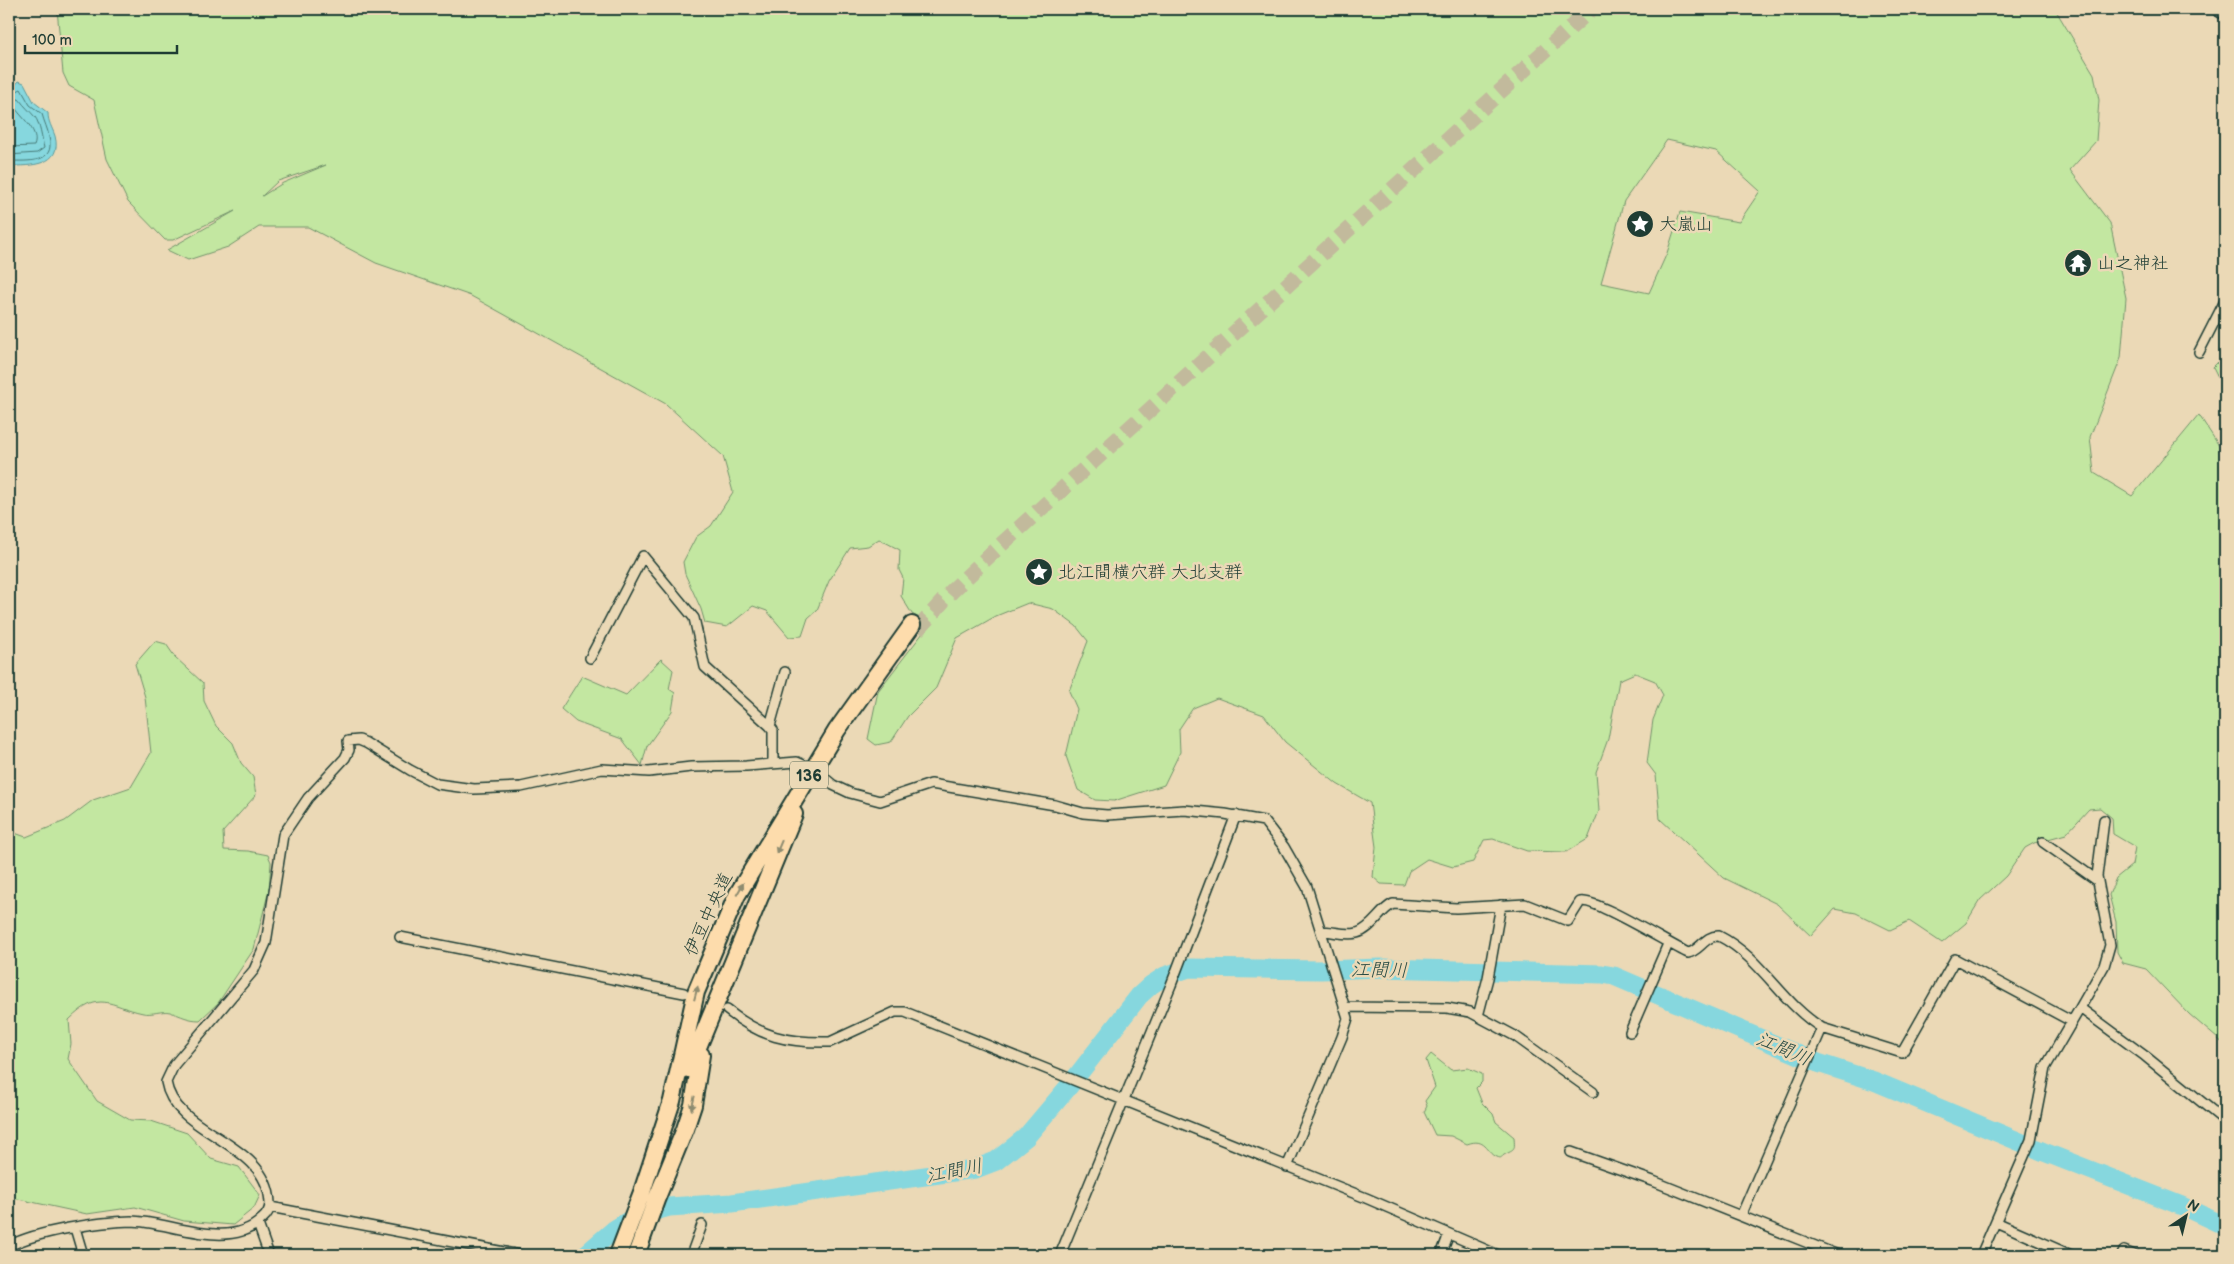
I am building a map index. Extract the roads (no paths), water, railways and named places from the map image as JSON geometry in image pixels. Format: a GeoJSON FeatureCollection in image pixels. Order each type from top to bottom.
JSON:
{"type":"FeatureCollection","features":[{"type":"Feature","properties":{"kind":"highway","name":"伊豆中央道"},"geometry":{"type":"LineString","coordinates":[[914,627],[809,784],[779,847],[708,1021],[693,1105],[682,1138],[644,1196],[700,981],[737,895],[778,824],[837,730],[914,627]]}},
{"type":"Feature","properties":{"kind":"highway"},"geometry":{"type":"LineString","coordinates":[[638,1251],[644,1196]]}},
{"type":"Feature","properties":{"kind":"highway","name":"136"},"geometry":{"type":"LineString","coordinates":[[615,1255],[644,1196]]}},
{"type":"Feature","properties":{"kind":"main road"},"geometry":{"type":"LineString","coordinates":[[2218,9],[2225,13]]}},
{"type":"Feature","properties":{"kind":"street"},"geometry":{"type":"LineString","coordinates":[[2199,352],[2225,301]]}},
{"type":"Feature","properties":{"kind":"street"},"geometry":{"type":"LineString","coordinates":[[590,658],[643,556],[694,618],[705,668],[773,730],[773,764]]}},
{"type":"Feature","properties":{"kind":"street"},"geometry":{"type":"LineString","coordinates":[[770,726],[785,672]]}},
{"type":"Feature","properties":{"kind":"street"},"geometry":{"type":"LineString","coordinates":[[9,1246],[26,1239],[76,1228],[131,1221],[211,1234],[238,1231],[258,1224],[267,1215],[270,1207],[269,1193],[264,1182],[242,1154],[184,1113],[173,1101],[166,1082],[174,1065],[254,970],[266,943],[283,835],[308,798],[345,758],[349,750],[348,741],[359,740],[366,743],[437,784],[474,789],[521,787],[602,769],[649,772],[691,767],[797,762],[806,766]]}},
{"type":"Feature","properties":{"kind":"street"},"geometry":{"type":"LineString","coordinates":[[821,775],[833,785],[850,793],[880,801],[931,784],[1096,814],[1184,810],[1258,818],[1270,825],[1307,887],[1348,1018],[1342,1038],[1288,1167]]}},
{"type":"Feature","properties":{"kind":"street"},"geometry":{"type":"LineString","coordinates":[[1060,1255],[1171,985],[1236,815]]}},
{"type":"Feature","properties":{"kind":"street"},"geometry":{"type":"LineString","coordinates":[[1981,1255],[2031,1140],[2043,1074],[2071,1021],[2104,966],[2110,945],[2098,881],[2104,820]]}},
{"type":"Feature","properties":{"kind":"street"},"geometry":{"type":"LineString","coordinates":[[2043,842],[2098,881]]}},
{"type":"Feature","properties":{"kind":"street"},"geometry":{"type":"LineString","coordinates":[[1321,931],[1356,933],[1366,928],[1387,907],[1393,904],[1456,908],[1525,904],[1568,921],[1580,902],[1588,900],[1608,909],[1668,944],[1691,953],[1716,935],[1724,938],[1747,957],[1801,1013],[1822,1028],[1902,1053],[1955,959],[2071,1021]]}},
{"type":"Feature","properties":{"kind":"street"},"geometry":{"type":"LineString","coordinates":[[1478,1016],[1489,974],[1501,905]]}},
{"type":"Feature","properties":{"kind":"street"},"geometry":{"type":"LineString","coordinates":[[400,937],[684,993]]}},
{"type":"Feature","properties":{"kind":"street"},"geometry":{"type":"LineString","coordinates":[[1630,1032],[1668,944]]}},
{"type":"Feature","properties":{"kind":"street"},"geometry":{"type":"LineString","coordinates":[[1344,1007],[1447,1008],[1478,1016],[1515,1036],[1593,1092]]}},
{"type":"Feature","properties":{"kind":"street"},"geometry":{"type":"LineString","coordinates":[[2080,1008],[2145,1056],[2225,1121]]}},
{"type":"Feature","properties":{"kind":"street"},"geometry":{"type":"LineString","coordinates":[[727,1010],[758,1032],[787,1039],[819,1042],[830,1042],[895,1012],[905,1012],[1288,1167],[1498,1255]]}},
{"type":"Feature","properties":{"kind":"street"},"geometry":{"type":"LineString","coordinates":[[1741,1216],[1822,1028]]}},
{"type":"Feature","properties":{"kind":"street"},"geometry":{"type":"LineString","coordinates":[[1570,1152],[1741,1216],[1838,1255]]}},
{"type":"Feature","properties":{"kind":"street"},"geometry":{"type":"LineString","coordinates":[[270,1207],[520,1255]]}},
{"type":"Feature","properties":{"kind":"street"},"geometry":{"type":"LineString","coordinates":[[1996,1222],[2071,1255]]}},
{"type":"Feature","properties":{"kind":"street"},"geometry":{"type":"LineString","coordinates":[[258,1224],[269,1255]]}},
{"type":"Feature","properties":{"kind":"street"},"geometry":{"type":"LineString","coordinates":[[691,1255],[702,1226]]}},
{"type":"Feature","properties":{"kind":"street"},"geometry":{"type":"LineString","coordinates":[[76,1228],[84,1255]]}},
{"type":"Feature","properties":{"kind":"street"},"geometry":{"type":"LineString","coordinates":[[1441,1255],[1450,1234]]}},
{"type":"Feature","properties":{"kind":"street"},"geometry":{"type":"LineString","coordinates":[[2122,1255],[2124,1251],[2134,1255]]}},
{"type":"Feature","properties":{"kind":"water"},"geometry":{"type":"Polygon","coordinates":[[[19,81],[24,83],[34,102],[48,113],[56,146],[54,153],[43,162],[26,166],[9,166],[9,92],[19,81]]]}},
{"type":"Feature","properties":{"kind":"waterway","name":"江間川"},"geometry":{"type":"LineString","coordinates":[[585,1255],[615,1229],[636,1216],[669,1207],[732,1203],[975,1169],[996,1161],[1026,1137],[1070,1085],[1139,996],[1165,976],[1189,968],[1321,970],[1381,968],[1602,974],[1614,976],[1818,1063],[1874,1081],[2044,1152],[2182,1206],[2225,1226]]}},
{"type":"Feature","properties":{"kind":"tunnel"},"geometry":{"type":"LineString","coordinates":[[917,630],[952,591],[992,553],[1591,9]]}},
{"type":"Feature","properties":{"kind":"place","name":"大嵐山"},"geometry":{"type":"Point","coordinates":[1640,224]}},
{"type":"Feature","properties":{"kind":"place","name":"山之神社"},"geometry":{"type":"Point","coordinates":[2078,263]}},
{"type":"Feature","properties":{"kind":"place","name":"北江間横穴群 大北支群"},"geometry":{"type":"Point","coordinates":[1039,572]}}]}
